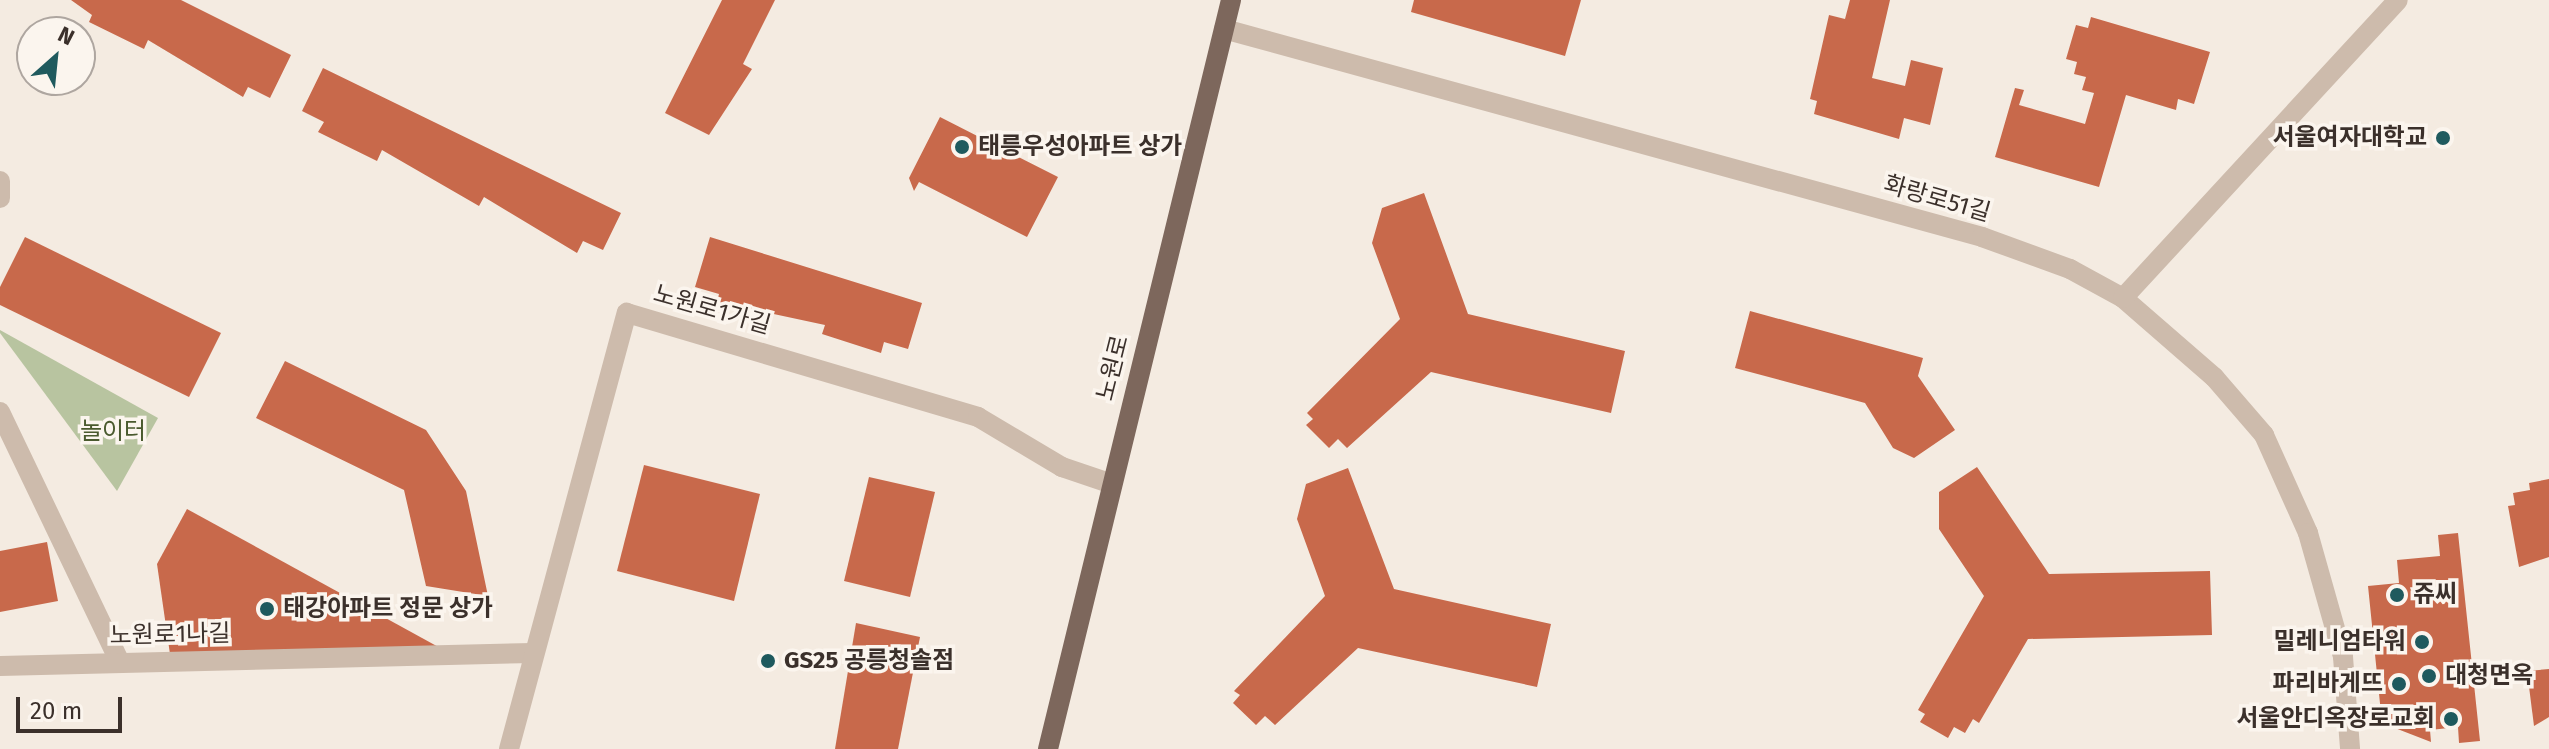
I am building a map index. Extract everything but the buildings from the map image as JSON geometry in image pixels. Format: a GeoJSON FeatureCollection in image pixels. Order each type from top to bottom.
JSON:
{"type":"FeatureCollection","features":[{"type":"Feature","properties":{"kind":"main road","name":"노원로"},"geometry":{"type":"LineString","coordinates":[[1048,749],[1231,0]]}},
{"type":"Feature","properties":{"kind":"street"},"geometry":{"type":"LineString","coordinates":[[2123,298],[2398,0]]}},
{"type":"Feature","properties":{"kind":"street","name":"화랑로51길"},"geometry":{"type":"LineString","coordinates":[[1224,29],[1982,237],[2070,269],[2123,298],[2214,377],[2264,435],[2308,533],[2343,657],[2350,749]]}},
{"type":"Feature","properties":{"kind":"street"},"geometry":{"type":"LineString","coordinates":[[0,181],[0,198]]}},
{"type":"Feature","properties":{"kind":"street","name":"노원로1가길"},"geometry":{"type":"LineString","coordinates":[[509,749],[627,313],[978,417],[1062,467],[1112,484]]}},
{"type":"Feature","properties":{"kind":"street"},"geometry":{"type":"LineString","coordinates":[[0,412],[120,662]]}},
{"type":"Feature","properties":{"kind":"street","name":"노원로1나길"},"geometry":{"type":"LineString","coordinates":[[0,666],[533,653]]}},
{"type":"Feature","properties":{"kind":"green space","name":"놀이터"},"geometry":{"type":"Polygon","coordinates":[[[0,330],[158,418],[117,491],[0,333],[0,330]]]}},
{"type":"Feature","properties":{"kind":"place","name":"서울여자대학교"},"geometry":{"type":"Point","coordinates":[2443,138]}},
{"type":"Feature","properties":{"kind":"place","name":"태릉우성아파트 상가"},"geometry":{"type":"Point","coordinates":[962,147]}},
{"type":"Feature","properties":{"kind":"place","name":"쥬씨"},"geometry":{"type":"Point","coordinates":[2397,595]}},
{"type":"Feature","properties":{"kind":"place","name":"태강아파트 정문 상가"},"geometry":{"type":"Point","coordinates":[267,609]}},
{"type":"Feature","properties":{"kind":"place","name":"밀레니엄타워"},"geometry":{"type":"Point","coordinates":[2422,642]}},
{"type":"Feature","properties":{"kind":"place","name":"GS25 공릉청솔점"},"geometry":{"type":"Point","coordinates":[768,661]}},
{"type":"Feature","properties":{"kind":"place","name":"대청면옥"},"geometry":{"type":"Point","coordinates":[2429,676]}},
{"type":"Feature","properties":{"kind":"place","name":"파리바게뜨"},"geometry":{"type":"Point","coordinates":[2399,684]}},
{"type":"Feature","properties":{"kind":"place","name":"서울안디옥장로교회"},"geometry":{"type":"Point","coordinates":[2451,719]}}]}
